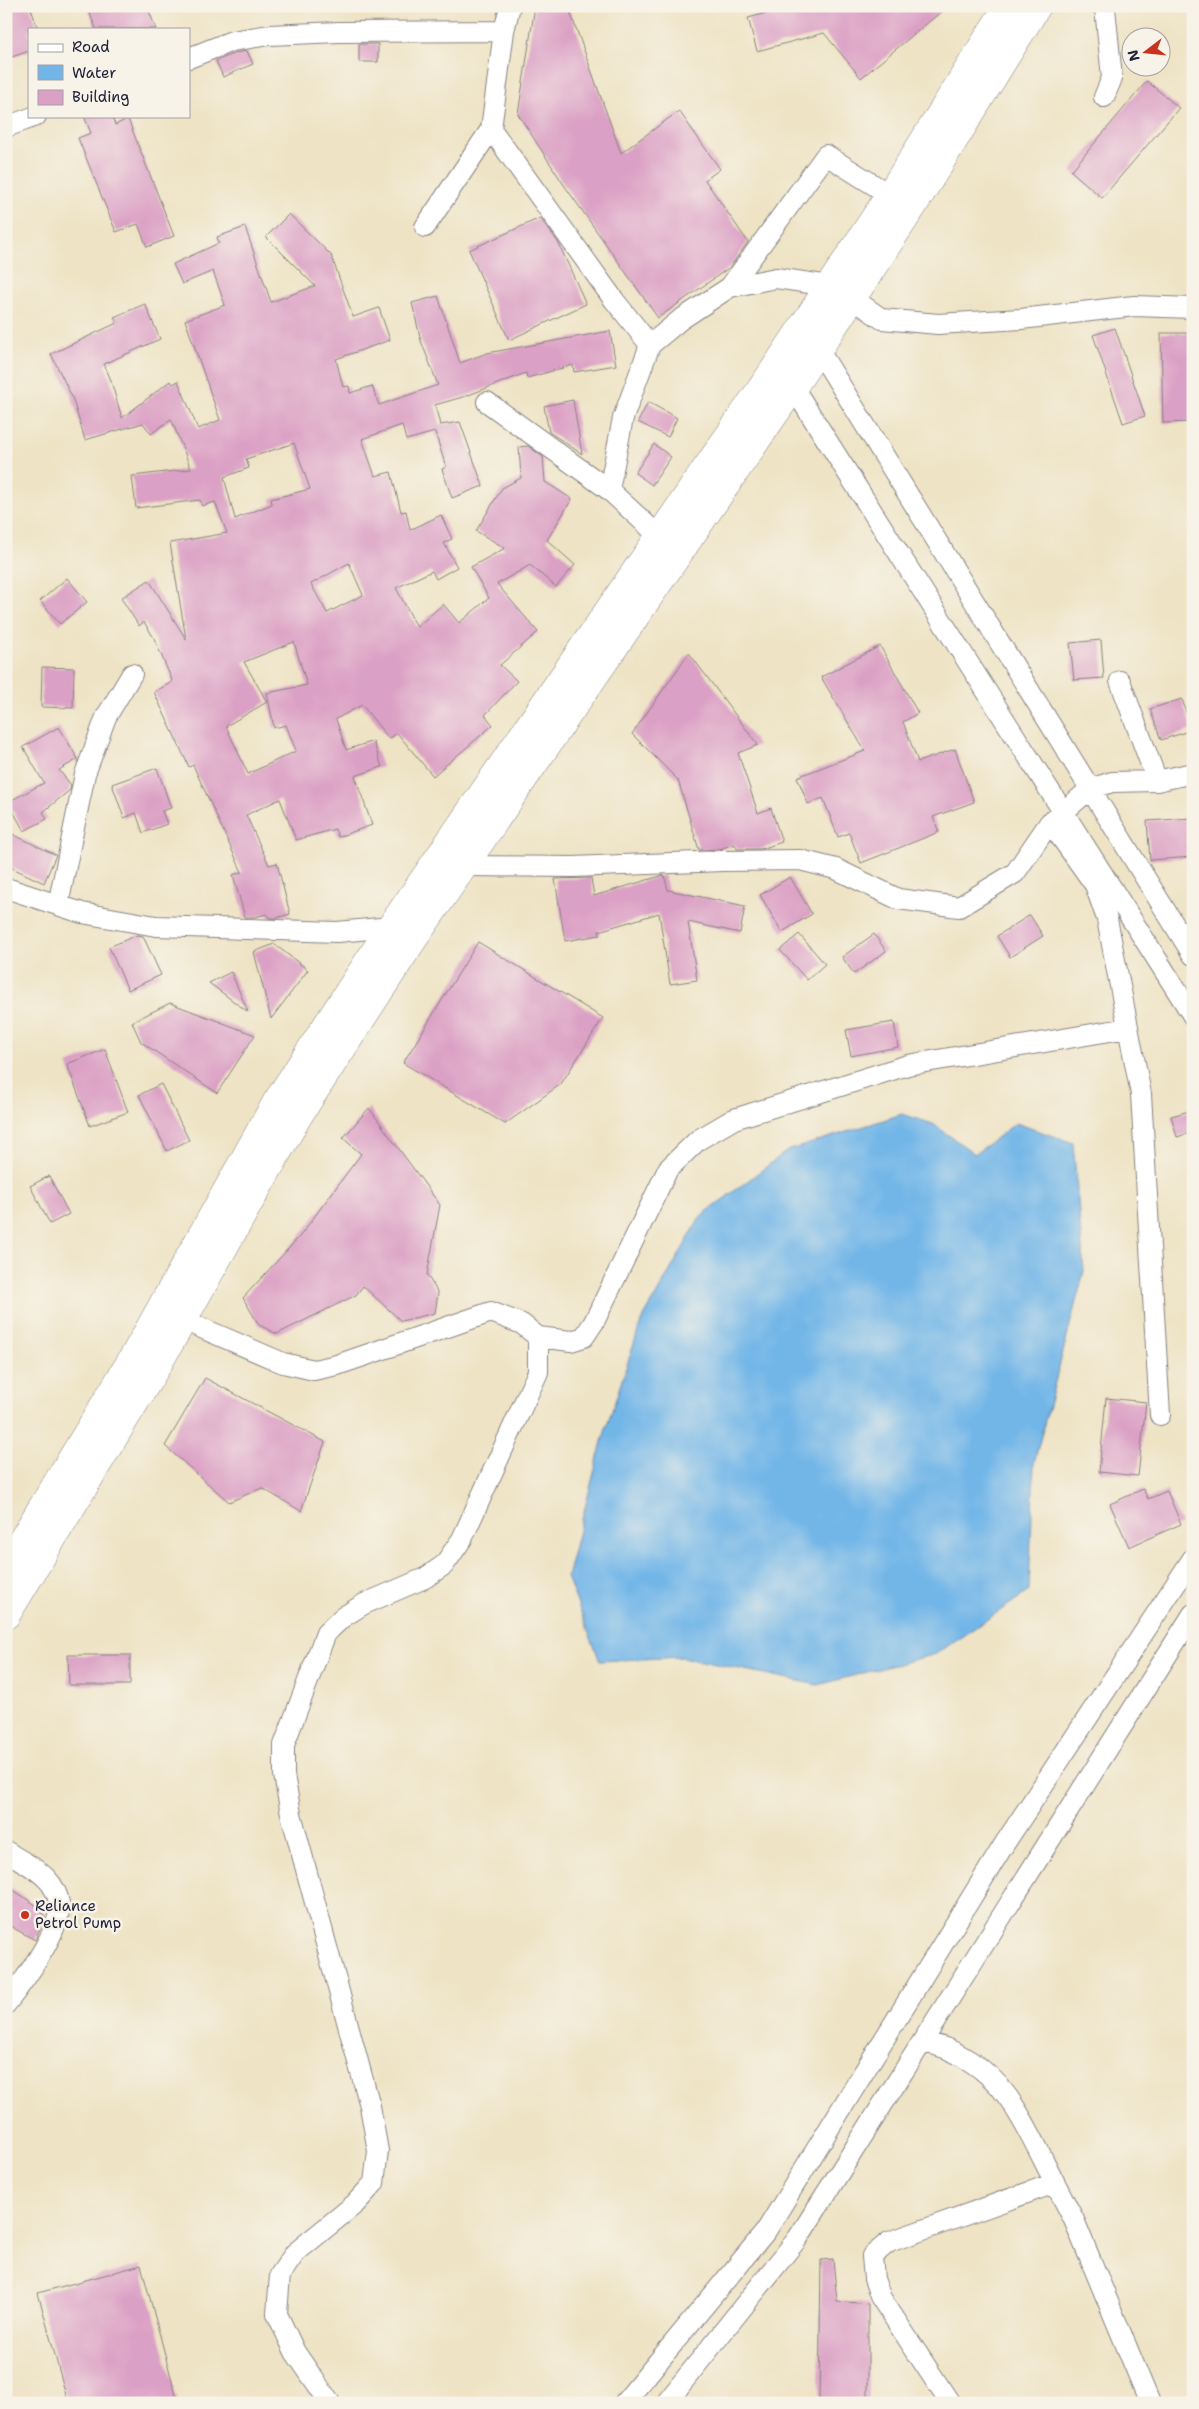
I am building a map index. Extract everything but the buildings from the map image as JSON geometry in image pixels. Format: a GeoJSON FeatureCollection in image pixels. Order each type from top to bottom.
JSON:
{"type":"FeatureCollection","features":[{"type":"Feature","properties":{"kind":"highway"},"geometry":{"type":"LineString","coordinates":[[6,1567],[134,1356],[276,1102],[401,934],[525,755],[793,387],[818,349],[841,292],[890,195],[1008,6]]}},
{"type":"Feature","properties":{"kind":"highway"},"geometry":{"type":"LineString","coordinates":[[6,1616],[183,1320],[401,934],[463,866],[525,755],[660,537],[841,292],[911,209],[1037,6]]}},
{"type":"Feature","properties":{"kind":"street"},"geometry":{"type":"LineString","coordinates":[[425,227],[491,128],[504,31],[510,6]]}},
{"type":"Feature","properties":{"kind":"street"},"geometry":{"type":"LineString","coordinates":[[1102,6],[1105,8],[1112,78],[1104,97]]}},
{"type":"Feature","properties":{"kind":"street"},"geometry":{"type":"LineString","coordinates":[[190,58],[232,41],[270,35],[339,32],[504,31]]}},
{"type":"Feature","properties":{"kind":"street"},"geometry":{"type":"LineString","coordinates":[[6,127],[31,118]]}},
{"type":"Feature","properties":{"kind":"street"},"geometry":{"type":"LineString","coordinates":[[491,128],[614,300],[650,345]]}},
{"type":"Feature","properties":{"kind":"street"},"geometry":{"type":"LineString","coordinates":[[609,490],[623,418],[650,345],[680,320],[730,287],[826,155],[890,195]]}},
{"type":"Feature","properties":{"kind":"street"},"geometry":{"type":"LineString","coordinates":[[730,287],[776,278],[841,292],[882,319],[938,324],[1021,320],[1134,306],[1193,308]]}},
{"type":"Feature","properties":{"kind":"street"},"geometry":{"type":"LineString","coordinates":[[818,349],[1193,955]]}},
{"type":"Feature","properties":{"kind":"street"},"geometry":{"type":"LineString","coordinates":[[793,387],[1057,818],[1095,885],[1107,919],[1141,1094],[1160,1415]]}},
{"type":"Feature","properties":{"kind":"street"},"geometry":{"type":"LineString","coordinates":[[486,402],[609,490],[660,537]]}},
{"type":"Feature","properties":{"kind":"street"},"geometry":{"type":"LineString","coordinates":[[58,905],[84,774],[106,717],[132,674]]}},
{"type":"Feature","properties":{"kind":"street"},"geometry":{"type":"LineString","coordinates":[[1120,681],[1157,781]]}},
{"type":"Feature","properties":{"kind":"street"},"geometry":{"type":"LineString","coordinates":[[463,866],[573,867],[800,860],[836,869],[898,898],[959,907],[1015,872],[1057,818],[1090,789],[1112,782],[1157,781],[1193,773]]}},
{"type":"Feature","properties":{"kind":"street"},"geometry":{"type":"LineString","coordinates":[[1057,818],[1193,1016]]}},
{"type":"Feature","properties":{"kind":"street"},"geometry":{"type":"LineString","coordinates":[[6,888],[82,913],[156,926],[401,934]]}},
{"type":"Feature","properties":{"kind":"street"},"geometry":{"type":"LineString","coordinates":[[183,1320],[283,1363],[314,1370],[337,1365],[491,1312],[522,1324],[538,1337],[571,1341],[584,1337],[594,1322],[668,1169],[698,1140],[734,1119],[908,1065],[1128,1028]]}},
{"type":"Feature","properties":{"kind":"street"},"geometry":{"type":"LineString","coordinates":[[330,2403],[295,2352],[277,2314],[280,2275],[296,2253],[355,2204],[374,2183],[378,2151],[370,2106],[291,1814],[284,1775],[284,1745],[326,1633],[343,1617],[364,1604],[425,1578],[444,1565],[462,1538],[538,1372],[538,1337]]}},
{"type":"Feature","properties":{"kind":"street"},"geometry":{"type":"LineString","coordinates":[[624,2403],[766,2231],[1006,1843],[1193,1558]]}},
{"type":"Feature","properties":{"kind":"street"},"geometry":{"type":"LineString","coordinates":[[666,2403],[798,2238],[1193,1614]]}},
{"type":"Feature","properties":{"kind":"street"},"geometry":{"type":"LineString","coordinates":[[6,1851],[47,1879],[55,1891],[60,1904],[58,1919],[30,1975],[10,1992]]}},
{"type":"Feature","properties":{"kind":"street"},"geometry":{"type":"LineString","coordinates":[[922,2042],[937,2044],[980,2067],[1007,2095],[1074,2220],[1150,2403]]}},
{"type":"Feature","properties":{"kind":"street"},"geometry":{"type":"LineString","coordinates":[[950,2403],[881,2298],[874,2279],[872,2256],[889,2242],[1055,2183]]}},
{"type":"Feature","properties":{"kind":"water"},"geometry":{"type":"Polygon","coordinates":[[[902,1114],[933,1124],[975,1154],[1016,1123],[1073,1143],[1084,1271],[1034,1463],[1029,1591],[936,1654],[818,1685],[682,1657],[600,1661],[567,1577],[603,1438],[641,1322],[701,1216],[787,1151],[902,1114]]]}},
{"type":"Feature","properties":{"kind":"place","name":"Reliance Petrol Pump"},"geometry":{"type":"Point","coordinates":[25,1915]}}]}
